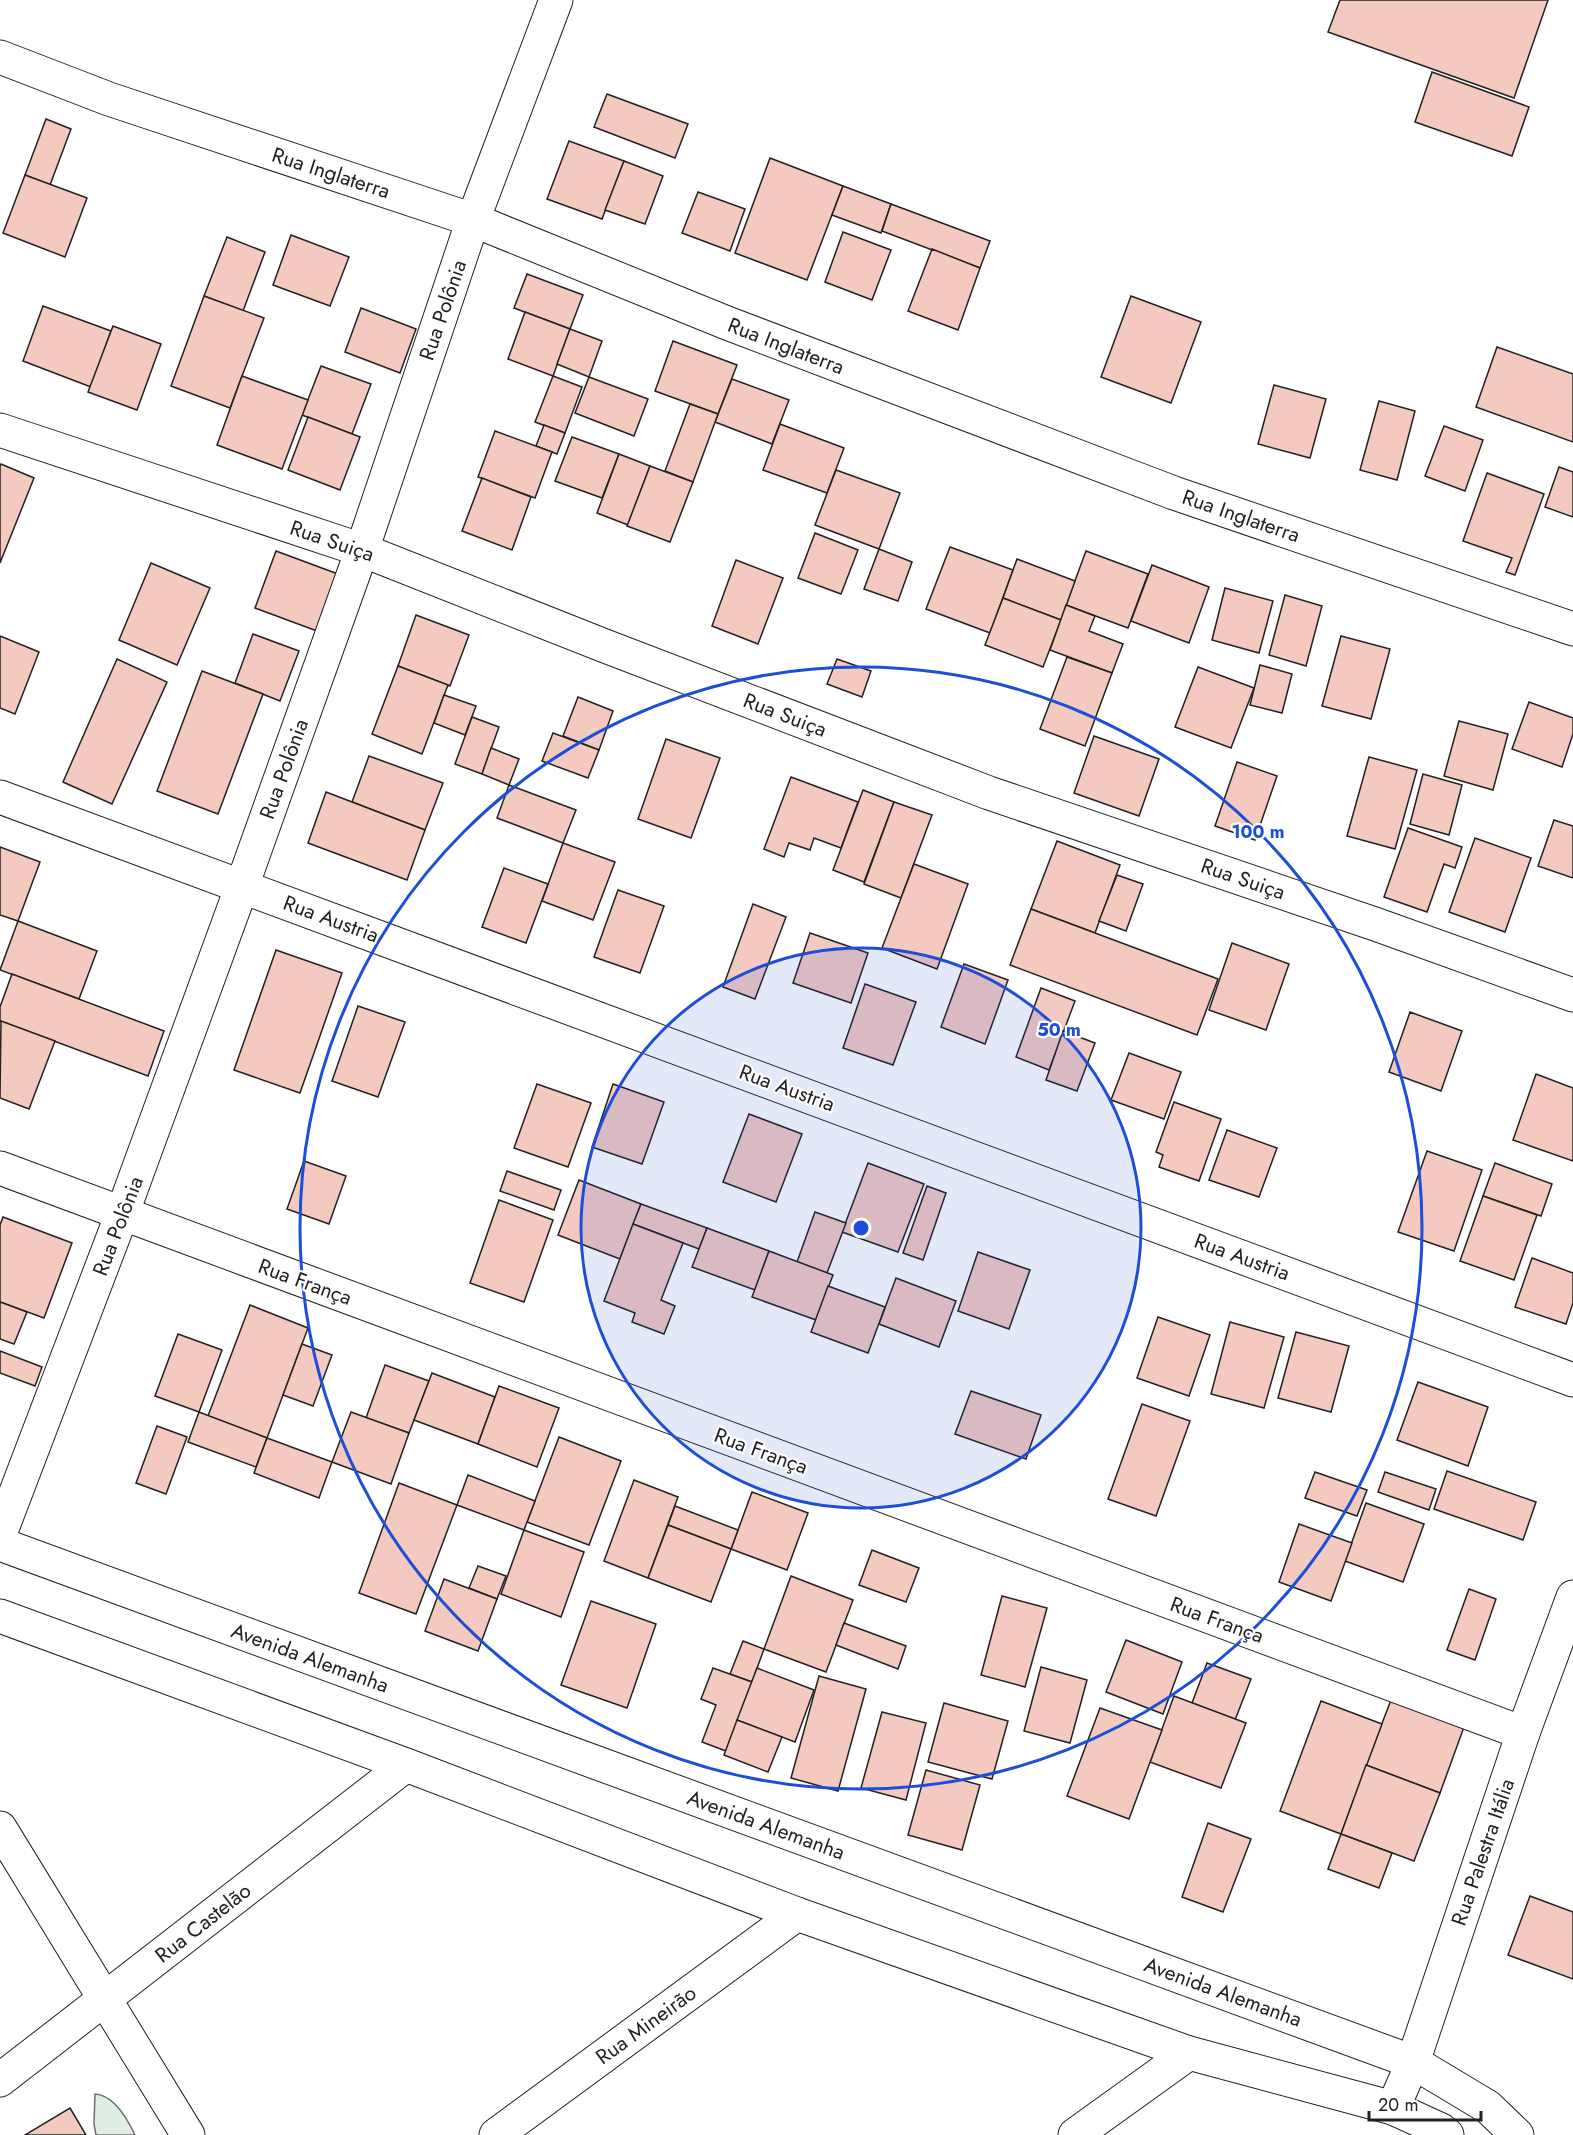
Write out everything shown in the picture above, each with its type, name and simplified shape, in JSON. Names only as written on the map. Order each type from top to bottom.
[{"type":"street","name":"Rua Polônia","points":[[0,1534],[122,1214],[242,886],[362,550],[473,220],[556,0]]},
{"type":"street","name":"Rua Inglaterra","points":[[0,57],[109,99],[473,220],[727,323],[1174,493],[1573,629]]},
{"type":"street","name":"Rua Suiça","points":[[0,430],[362,550],[989,793],[1375,924],[1573,995]]},
{"type":"street","name":"Rua Austria","points":[[0,796],[1573,1380]]},
{"type":"street","name":"Rua França","points":[[0,1168],[1523,1733]]},
{"type":"street","name":"Avenida Alemanha","points":[[0,1544],[1413,2062],[1488,2107],[1517,2135]]},
{"type":"street","name":"Rua Palestra Itália","points":[[1394,2108],[1413,2062],[1523,1733],[1573,1597]]},
{"type":"street","points":[[0,1616],[406,1765],[797,1914],[1189,2053],[1394,2108],[1447,2135]]},
{"type":"street","name":"Rua Castelão","points":[[0,2080],[406,1765]]},
{"type":"street","points":[[0,1828],[188,2135]]},
{"type":"street","name":"Rua Mineirão","points":[[496,2135],[797,1914]]},
{"type":"street","points":[[1075,2135],[1189,2053]]},
{"type":"green space","points":[[95,2094],[102,2095],[114,2103],[135,2135],[96,2135]]},
{"type":"building","points":[[1340,0],[1548,0],[1514,98],[1328,32]]},
{"type":"building","points":[[1432,72],[1529,107],[1512,156],[1415,122]]},
{"type":"building","points":[[607,94],[688,124],[675,158],[594,127]]},
{"type":"building","points":[[46,119],[71,129],[50,185],[25,175]]},
{"type":"building","points":[[569,141],[624,161],[602,219],[547,199]]},
{"type":"building","points":[[770,158],[843,186],[807,280],[735,253]]},
{"type":"building","points":[[624,161],[663,176],[645,224],[605,210]]},
{"type":"building","points":[[25,175],[87,198],[65,257],[3,233]]},
{"type":"building","points":[[843,186],[891,204],[881,233],[832,215]]},
{"type":"building","points":[[698,192],[745,209],[730,251],[682,233]]},
{"type":"building","points":[[891,204],[990,241],[980,268],[882,231]]},
{"type":"building","points":[[843,232],[891,250],[872,300],[825,282]]},
{"type":"building","points":[[291,235],[349,257],[330,306],[273,285]]},
{"type":"building","points":[[227,237],[265,252],[243,311],[204,296]]},
{"type":"building","points":[[932,249],[980,268],[958,330],[908,311]]},
{"type":"building","points":[[527,274],[583,295],[570,329],[514,308]]},
{"type":"building","points":[[204,296],[264,318],[230,408],[171,386]]},
{"type":"building","points":[[1131,296],[1201,322],[1171,403],[1101,377]]},
{"type":"building","points":[[43,306],[111,331],[91,387],[23,361]]},
{"type":"building","points":[[361,308],[416,329],[400,373],[345,352]]},
{"type":"building","points":[[525,312],[570,329],[553,376],[508,359]]},
{"type":"building","points":[[113,326],[161,344],[137,410],[88,392]]},
{"type":"building","points":[[570,329],[602,341],[589,377],[557,364]]},
{"type":"building","points":[[673,341],[737,365],[718,414],[655,391]]},
{"type":"building","points":[[1497,347],[1573,374],[1573,442],[1476,407]]},
{"type":"building","points":[[321,366],[371,384],[352,434],[302,415]]},
{"type":"building","points":[[242,376],[308,400],[282,469],[217,445]]},
{"type":"building","points":[[553,376],[582,387],[565,433],[535,422]]},
{"type":"building","points":[[589,377],[648,399],[634,436],[575,413]]},
{"type":"building","points":[[732,379],[789,400],[772,444],[715,422]]},
{"type":"building","points":[[1274,385],[1326,399],[1310,458],[1258,444]]},
{"type":"building","points":[[1379,401],[1415,411],[1397,480],[1360,470]]},
{"type":"building","points":[[690,404],[718,414],[693,482],[665,471]]},
{"type":"building","points":[[308,417],[360,437],[340,490],[288,470]]},
{"type":"building","points":[[780,424],[844,448],[827,493],[763,470]]},
{"type":"building","points":[[544,425],[565,433],[557,454],[536,446]]},
{"type":"building","points":[[1444,426],[1483,440],[1465,491],[1425,476]]},
{"type":"building","points":[[495,431],[552,452],[535,498],[478,477]]},
{"type":"building","points":[[572,437],[619,454],[602,498],[555,481]]},
{"type":"building","points":[[619,454],[650,466],[628,525],[597,513]]},
{"type":"building","points":[[1,464],[34,478],[0,563],[0,466]]},
{"type":"building","points":[[650,466],[693,482],[670,542],[627,526]]},
{"type":"building","points":[[1559,467],[1573,472],[1573,517],[1545,507]]},
{"type":"building","points":[[836,470],[900,493],[879,549],[815,525]]},
{"type":"building","points":[[1487,473],[1544,494],[1515,575],[1506,572],[1512,558],[1463,541]]},
{"type":"building","points":[[482,478],[531,497],[512,550],[462,531]]},
{"type":"building","points":[[815,533],[858,550],[841,594],[798,578]]},
{"type":"building","points":[[950,547],[1013,570],[990,633],[926,609]]},
{"type":"building","points":[[879,549],[912,562],[898,601],[864,589]]},
{"type":"building","points":[[276,551],[338,574],[317,631],[255,608]]},
{"type":"building","points":[[1086,551],[1148,574],[1128,628],[1066,605]]},
{"type":"building","points":[[1017,559],[1075,581],[1061,620],[1003,598]]},
{"type":"building","points":[[736,560],[783,578],[758,644],[712,626]]},
{"type":"building","points":[[151,563],[210,588],[177,665],[119,640]]},
{"type":"building","points":[[1152,565],[1209,587],[1189,643],[1131,621]]},
{"type":"building","points":[[1225,588],[1273,601],[1259,653],[1212,640]]},
{"type":"building","points":[[1285,595],[1322,606],[1306,666],[1269,655]]},
{"type":"building","points":[[1003,598],[1061,620],[1043,667],[985,645]]},
{"type":"building","points":[[1066,605],[1095,616],[1089,631],[1123,644],[1112,673],[1050,650]]},
{"type":"building","points":[[416,615],[469,635],[450,686],[398,666]]},
{"type":"building","points":[[253,634],[299,651],[280,701],[235,683]]},
{"type":"building","points":[[0,636],[39,652],[15,714],[0,708]]},
{"type":"building","points":[[1341,636],[1390,649],[1371,719],[1322,706]]},
{"type":"building","points":[[1067,657],[1112,673],[1085,746],[1040,729]]},
{"type":"building","points":[[117,659],[167,682],[112,804],[63,782]]},
{"type":"building","points":[[837,659],[871,671],[862,697],[827,684]]},
{"type":"building","points":[[1260,665],[1292,674],[1282,713],[1250,705]]},
{"type":"building","points":[[398,666],[448,685],[422,754],[372,734]]},
{"type":"building","points":[[1198,667],[1254,688],[1231,748],[1175,727]]},
{"type":"building","points":[[202,671],[263,694],[218,814],[157,791]]},
{"type":"building","points":[[444,695],[476,706],[465,735],[434,723]]},
{"type":"building","points":[[578,697],[613,711],[599,750],[563,736]]},
{"type":"building","points":[[1529,702],[1573,718],[1573,734],[1562,767],[1512,749]]},
{"type":"building","points":[[472,717],[499,727],[482,774],[455,764]]},
{"type":"building","points":[[1459,721],[1508,734],[1493,790],[1444,776]]},
{"type":"building","points":[[553,733],[599,750],[588,778],[542,761]]},
{"type":"building","points":[[1094,736],[1159,759],[1139,816],[1074,793]]},
{"type":"building","points":[[666,739],[720,758],[691,838],[638,819]]},
{"type":"building","points":[[491,748],[519,759],[509,785],[482,774]]},
{"type":"building","points":[[369,756],[443,783],[425,830],[352,802]]},
{"type":"building","points":[[1369,757],[1417,770],[1395,849],[1347,836]]},
{"type":"building","points":[[1237,762],[1277,776],[1255,840],[1215,826]]},
{"type":"building","points":[[1423,774],[1462,785],[1449,835],[1410,824]]},
{"type":"building","points":[[791,777],[858,802],[841,848],[814,838],[810,850],[789,843],[784,857],[764,849]]},
{"type":"building","points":[[509,785],[576,810],[563,843],[497,818]]},
{"type":"building","points":[[863,790],[894,802],[864,882],[833,870]]},
{"type":"building","points":[[326,792],[425,830],[407,880],[308,843]]},
{"type":"building","points":[[894,802],[932,815],[901,898],[864,884]]},
{"type":"building","points":[[1554,820],[1573,826],[1573,878],[1538,866]]},
{"type":"building","points":[[1408,828],[1462,847],[1455,868],[1444,864],[1427,912],[1384,897]]},
{"type":"building","points":[[1475,838],[1531,858],[1505,932],[1449,912]]},
{"type":"building","points":[[1057,841],[1120,865],[1095,933],[1031,909]]},
{"type":"building","points":[[563,843],[615,862],[593,920],[542,901]]},
{"type":"building","points":[[0,847],[40,862],[18,921],[0,915]]},
{"type":"building","points":[[914,864],[968,884],[937,969],[882,948]]},
{"type":"building","points":[[504,868],[548,884],[526,943],[482,927]]},
{"type":"building","points":[[1117,875],[1143,884],[1126,931],[1099,921]]},
{"type":"building","points":[[618,890],[664,906],[640,973],[594,957]]},
{"type":"building","points":[[753,904],[786,917],[755,999],[723,987]]},
{"type":"building","points":[[1031,909],[1218,979],[1197,1035],[1010,965]]},
{"type":"building","points":[[18,921],[97,951],[79,999],[0,970]]},
{"type":"building","points":[[810,933],[868,953],[851,1003],[793,983]]},
{"type":"building","points":[[1232,943],[1289,964],[1266,1030],[1209,1010]]},
{"type":"building","points":[[276,950],[342,973],[300,1093],[234,1070]]},
{"type":"building","points":[[964,964],[1008,980],[985,1044],[941,1027]]},
{"type":"building","points":[[12,974],[164,1031],[148,1076],[0,1021],[0,1007]]},
{"type":"building","points":[[865,984],[916,1002],[893,1065],[843,1048]]},
{"type":"building","points":[[1041,988],[1075,1001],[1049,1070],[1016,1057]]},
{"type":"building","points":[[358,1006],[405,1022],[378,1097],[332,1081]]},
{"type":"building","points":[[1410,1012],[1462,1031],[1441,1091],[1389,1072]]},
{"type":"building","points":[[1,1021],[55,1041],[29,1109],[0,1098]]},
{"type":"building","points":[[1063,1031],[1095,1043],[1077,1091],[1046,1080]]},
{"type":"building","points":[[1129,1053],[1181,1072],[1164,1119],[1111,1100]]},
{"type":"building","points":[[1536,1074],[1573,1088],[1573,1161],[1513,1140]]},
{"type":"building","points":[[537,1084],[591,1103],[568,1167],[514,1148]]},
{"type":"building","points":[[613,1084],[664,1102],[642,1164],[592,1147]]},
{"type":"building","points":[[1174,1102],[1221,1119],[1199,1181],[1159,1167],[1163,1155],[1156,1152]]},
{"type":"building","points":[[749,1114],[802,1134],[776,1202],[723,1182]]},
{"type":"building","points":[[1227,1130],[1277,1148],[1259,1197],[1209,1180]]},
{"type":"building","points":[[1427,1151],[1482,1170],[1454,1251],[1398,1232]]},
{"type":"building","points":[[304,1161],[346,1176],[329,1224],[287,1209]]},
{"type":"building","points":[[868,1163],[924,1184],[898,1252],[842,1232]]},
{"type":"building","points":[[1495,1163],[1552,1184],[1541,1216],[1483,1196]]},
{"type":"building","points":[[507,1171],[561,1190],[554,1210],[500,1191]]},
{"type":"building","points":[[579,1180],[641,1204],[620,1259],[558,1235]]},
{"type":"building","points":[[927,1186],[946,1193],[923,1260],[903,1253]]},
{"type":"building","points":[[1483,1196],[1537,1215],[1514,1280],[1460,1261]]},
{"type":"building","points":[[499,1200],[553,1220],[524,1302],[470,1283]]},
{"type":"building","points":[[641,1204],[707,1228],[699,1249],[633,1224]]},
{"type":"building","points":[[815,1212],[846,1223],[827,1273],[797,1262]]},
{"type":"building","points":[[3,1217],[72,1243],[44,1318],[0,1302],[0,1225]]},
{"type":"building","points":[[633,1224],[683,1243],[661,1300],[675,1306],[664,1334],[632,1322],[635,1313],[604,1301]]},
{"type":"building","points":[[707,1228],[769,1251],[755,1290],[692,1267]]},
{"type":"building","points":[[769,1251],[833,1275],[816,1320],[752,1297]]},
{"type":"building","points":[[978,1252],[1030,1270],[1009,1329],[958,1311]]},
{"type":"building","points":[[1532,1258],[1573,1273],[1573,1303],[1566,1324],[1515,1307]]},
{"type":"building","points":[[896,1278],[956,1301],[939,1347],[879,1324]]},
{"type":"building","points":[[828,1286],[885,1307],[868,1353],[811,1332]]},
{"type":"building","points":[[0,1302],[27,1312],[14,1344],[0,1339]]},
{"type":"building","points":[[250,1305],[308,1328],[267,1438],[208,1416]]},
{"type":"building","points":[[1158,1317],[1210,1335],[1189,1396],[1137,1378]]},
{"type":"building","points":[[1230,1322],[1284,1337],[1264,1408],[1211,1394]]},
{"type":"building","points":[[1296,1332],[1349,1346],[1331,1412],[1278,1398]]},
{"type":"building","points":[[178,1334],[222,1350],[199,1412],[155,1396]]},
{"type":"building","points":[[302,1344],[332,1355],[313,1406],[283,1395]]},
{"type":"building","points":[[0,1351],[42,1367],[35,1386],[0,1373]]},
{"type":"building","points":[[385,1365],[429,1381],[409,1433],[366,1418]]},
{"type":"building","points":[[432,1373],[495,1397],[478,1444],[414,1420]]},
{"type":"building","points":[[1418,1382],[1488,1407],[1468,1466],[1397,1440]]},
{"type":"building","points":[[499,1386],[559,1408],[537,1467],[478,1444]]},
{"type":"building","points":[[971,1391],[1041,1415],[1026,1459],[955,1434]]},
{"type":"building","points":[[1142,1404],[1190,1421],[1156,1516],[1108,1499]]},
{"type":"building","points":[[199,1412],[267,1438],[256,1467],[188,1442]]},
{"type":"building","points":[[351,1412],[409,1433],[391,1484],[332,1462]]},
{"type":"building","points":[[157,1426],[187,1437],[166,1494],[136,1483]]},
{"type":"building","points":[[559,1437],[621,1461],[589,1545],[527,1522]]},
{"type":"building","points":[[267,1438],[332,1462],[319,1498],[254,1473]]},
{"type":"building","points":[[1447,1471],[1536,1502],[1523,1540],[1434,1509]]},
{"type":"building","points":[[1315,1472],[1367,1490],[1357,1516],[1305,1498]]},
{"type":"building","points":[[1385,1472],[1436,1489],[1429,1510],[1378,1492]]},
{"type":"building","points":[[468,1475],[535,1501],[524,1530],[457,1505]]},
{"type":"building","points":[[634,1480],[678,1497],[648,1578],[604,1561]]},
{"type":"building","points":[[399,1483],[457,1505],[416,1614],[359,1593]]},
{"type":"building","points":[[752,1492],[808,1513],[787,1570],[731,1549]]},
{"type":"building","points":[[1366,1503],[1424,1524],[1403,1582],[1345,1561]]},
{"type":"building","points":[[675,1506],[738,1530],[731,1549],[668,1525]]},
{"type":"building","points":[[1299,1524],[1352,1543],[1331,1601],[1279,1582]]},
{"type":"building","points":[[668,1525],[731,1549],[711,1602],[648,1578]]},
{"type":"building","points":[[524,1530],[584,1552],[561,1617],[501,1594]]},
{"type":"building","points":[[872,1550],[919,1568],[906,1602],[859,1585]]},
{"type":"building","points":[[478,1566],[506,1576],[497,1599],[469,1588]]},
{"type":"building","points":[[791,1576],[853,1600],[826,1672],[764,1649]]},
{"type":"building","points":[[444,1579],[497,1599],[478,1651],[425,1631]]},
{"type":"building","points":[[1469,1589],[1496,1599],[1475,1660],[1447,1650]]},
{"type":"building","points":[[1002,1596],[1047,1608],[1025,1687],[981,1675]]},
{"type":"building","points":[[591,1601],[656,1624],[627,1708],[561,1685]]},
{"type":"building","points":[[844,1623],[906,1646],[898,1669],[836,1645]]},
{"type":"building","points":[[1126,1640],[1182,1662],[1163,1714],[1106,1692]]},
{"type":"building","points":[[743,1641],[764,1649],[752,1682],[730,1674]]},
{"type":"building","points":[[1207,1663],[1251,1679],[1235,1720],[1192,1703]]},
{"type":"building","points":[[1041,1667],[1087,1680],[1070,1743],[1024,1731]]},
{"type":"building","points":[[713,1668],[752,1682],[726,1751],[702,1742],[716,1705],[701,1699]]},
{"type":"building","points":[[757,1668],[814,1690],[795,1742],[737,1720]]},
{"type":"building","points":[[819,1676],[866,1689],[838,1791],[791,1778]]},
{"type":"building","points":[[1174,1696],[1246,1723],[1221,1788],[1150,1762]]},
{"type":"building","points":[[1391,1700],[1464,1727],[1440,1793],[1366,1765]]},
{"type":"building","points":[[1321,1701],[1382,1724],[1341,1834],[1280,1811]]},
{"type":"building","points":[[944,1703],[1008,1721],[992,1779],[928,1762]]},
{"type":"building","points":[[1100,1708],[1162,1730],[1129,1819],[1067,1796]]},
{"type":"building","points":[[882,1712],[926,1723],[906,1800],[861,1788]]},
{"type":"building","points":[[737,1720],[782,1737],[768,1772],[724,1755]]},
{"type":"building","points":[[1366,1765],[1440,1793],[1414,1861],[1341,1834]]},
{"type":"building","points":[[926,1770],[980,1785],[962,1850],[908,1835]]},
{"type":"building","points":[[1208,1823],[1251,1839],[1223,1912],[1182,1897]]},
{"type":"building","points":[[1341,1834],[1392,1853],[1379,1888],[1328,1869]]},
{"type":"building","points":[[1530,1896],[1573,1912],[1573,1979],[1508,1955]]},
{"type":"building","points":[[70,2108],[86,2135],[25,2135]]}]
